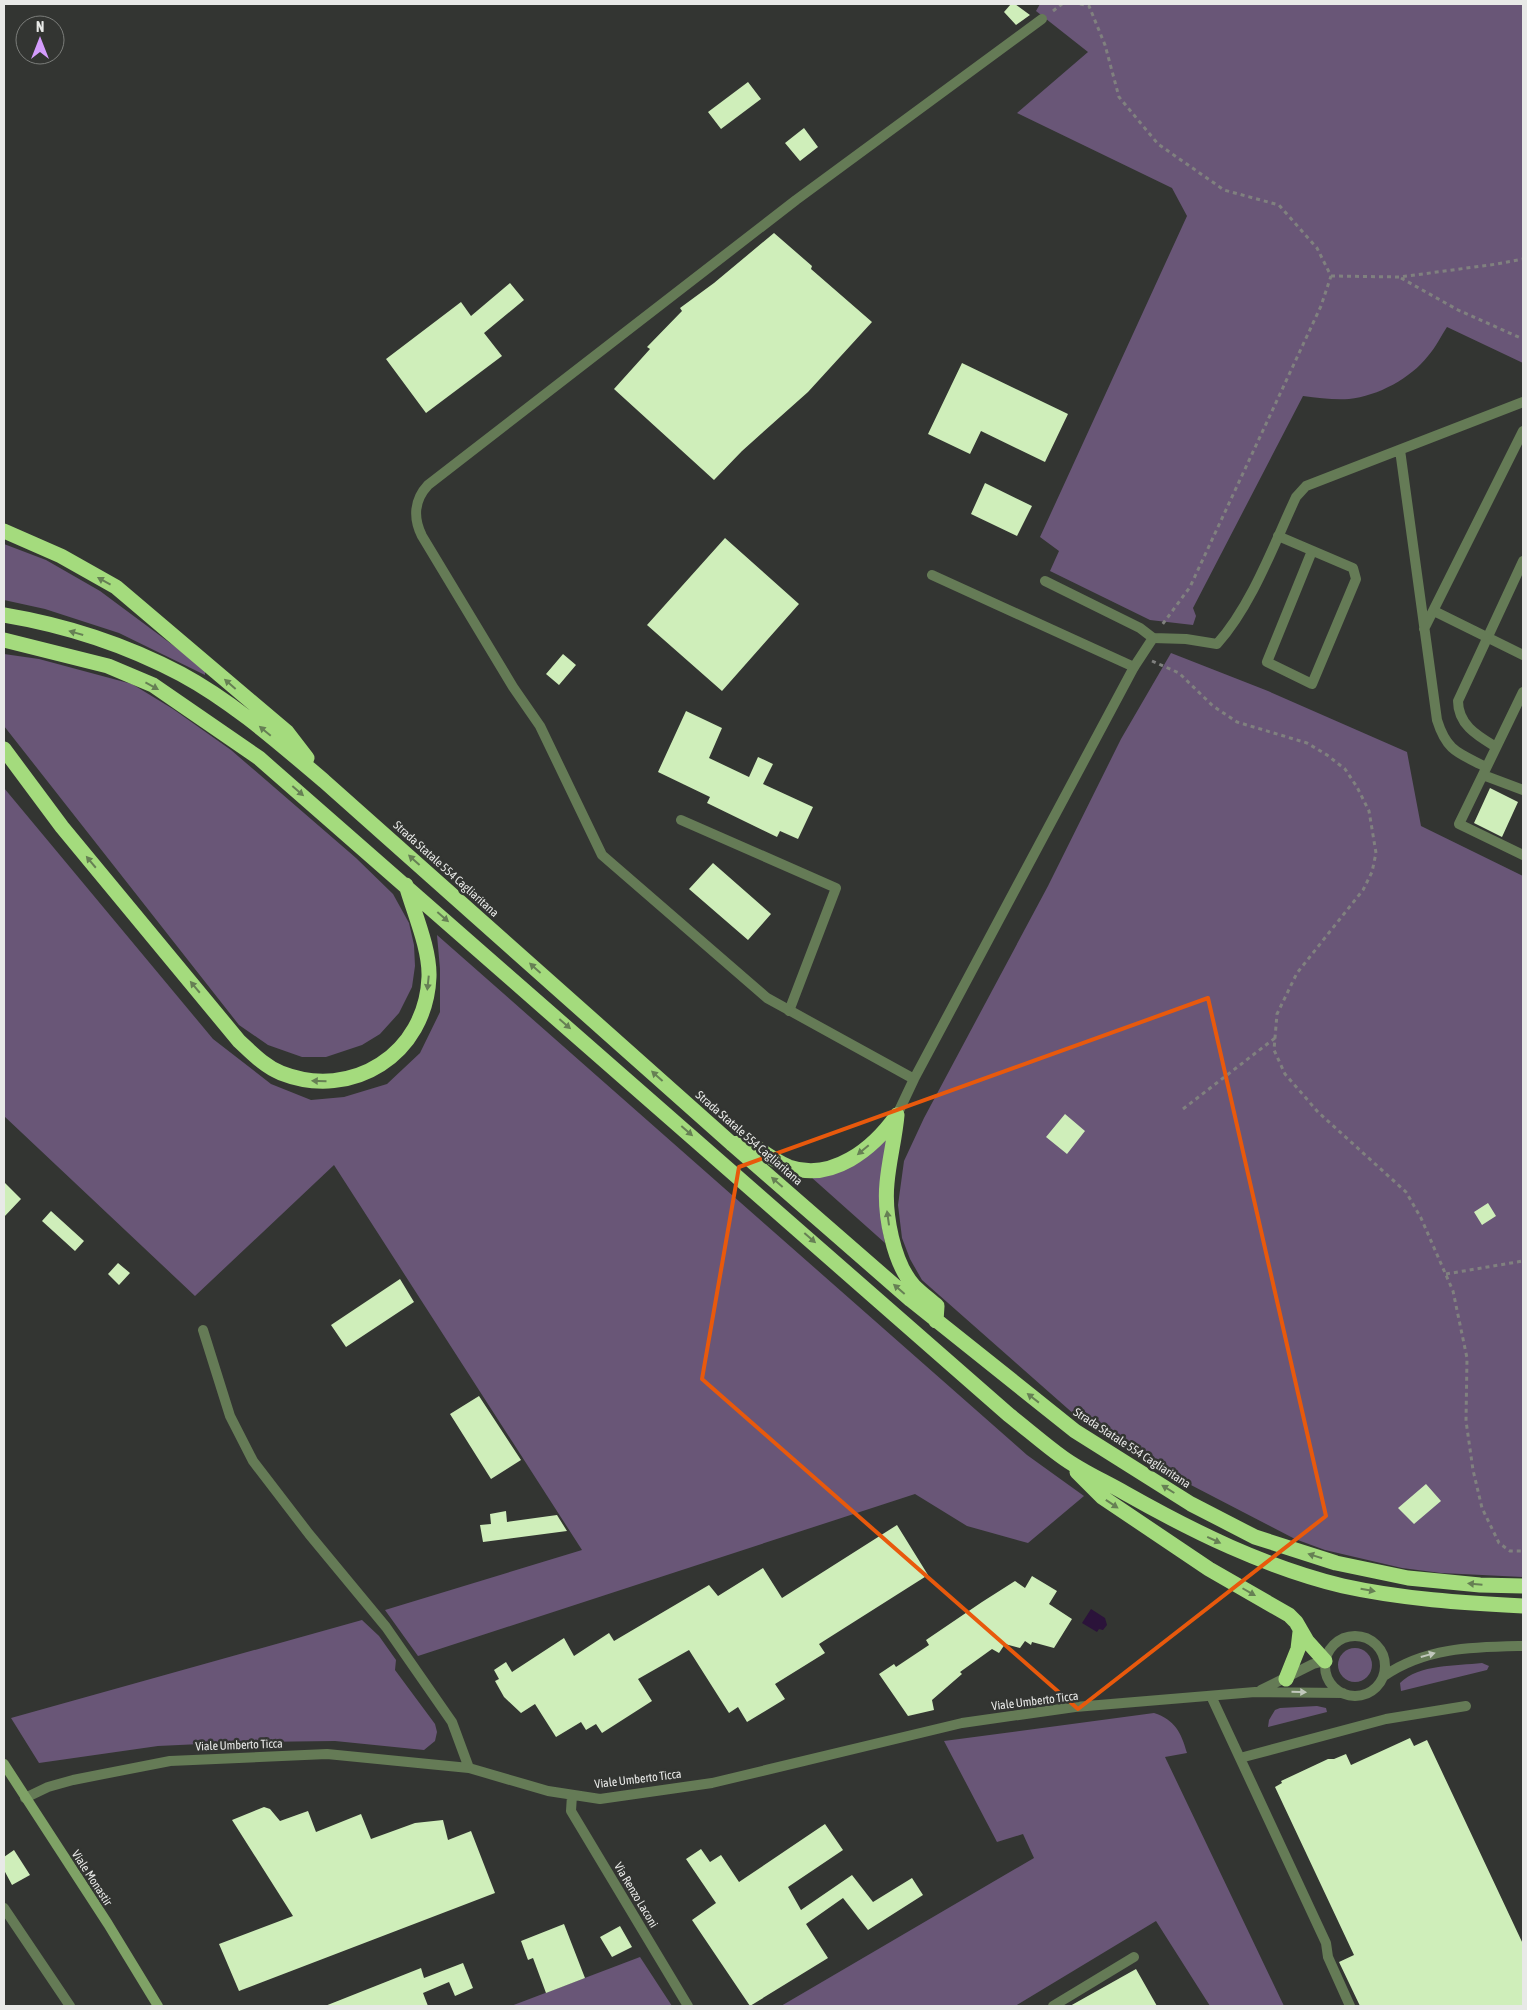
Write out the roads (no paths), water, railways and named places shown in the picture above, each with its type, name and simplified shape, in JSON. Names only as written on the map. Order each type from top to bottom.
[{"type":"highway","points":[[4,531],[61,556],[116,588],[287,732],[324,781]]},
{"type":"highway","name":"Strada Statale 554 Cagliaritana","points":[[4,615],[28,619],[123,647],[181,674],[220,698],[258,725],[324,781],[732,1144],[936,1321],[1075,1431],[1191,1504],[1255,1537],[1336,1563],[1408,1578],[1480,1585],[1523,1586]]},
{"type":"highway","points":[[4,640],[108,666],[153,685],[259,758],[1009,1415],[1064,1459],[1102,1497],[1209,1569],[1289,1615],[1296,1622],[1300,1632],[1326,1661]]},
{"type":"highway","points":[[4,749],[62,827],[239,1041],[263,1064],[279,1073],[321,1082],[346,1080],[368,1072],[389,1059],[406,1042],[417,1025],[425,1004],[429,976],[427,957],[406,885]]},
{"type":"highway","points":[[4,764],[62,827]]},
{"type":"highway","points":[[732,1144],[749,1142],[778,1162],[798,1170],[826,1170],[855,1156],[882,1133],[897,1115]]},
{"type":"highway","points":[[897,1115],[894,1148],[887,1182],[888,1221],[896,1251],[913,1284],[937,1306],[936,1321]]},
{"type":"highway","points":[[1064,1459],[1181,1524],[1239,1551],[1303,1575],[1344,1586],[1398,1595],[1472,1604],[1523,1606]]},
{"type":"highway","points":[[1286,1678],[1298,1649],[1300,1632]]},
{"type":"main road","name":"Viale Monastir","points":[[4,1764],[108,1924],[158,2006]]},
{"type":"street","points":[[914,1079],[767,998],[602,855],[540,726],[513,687],[422,536],[417,521],[418,499],[428,486],[788,206],[1042,19]]},
{"type":"street","points":[[1045,581],[1140,628],[1153,638],[1186,639],[1217,644],[1232,628],[1248,600],[1296,496],[1306,486],[1523,402]]},
{"type":"street","points":[[1424,629],[1523,431]]},
{"type":"street","points":[[1400,450],[1437,720],[1442,738],[1452,750],[1485,771],[1523,790]]},
{"type":"street","points":[[1278,536],[1312,550],[1353,568],[1356,578],[1312,684],[1266,662],[1312,550]]},
{"type":"street","points":[[1496,747],[1472,733],[1458,712],[1458,701],[1523,561]]},
{"type":"street","points":[[932,575],[1134,666]]},
{"type":"street","points":[[1434,611],[1523,655]]},
{"type":"street","points":[[897,1115],[914,1079],[1134,666],[1153,638]]},
{"type":"street","points":[[1523,692],[1459,824],[1523,855]]},
{"type":"street","points":[[681,820],[836,888],[789,1011]]},
{"type":"street","points":[[203,1330],[230,1416],[253,1461],[405,1654],[452,1722],[469,1768]]},
{"type":"street","points":[[1352,1636],[1372,1641],[1382,1652],[1386,1666],[1384,1676],[1379,1685],[1367,1694],[1352,1696],[1343,1693],[1335,1688],[1329,1680],[1326,1671],[1328,1652],[1334,1644],[1352,1636]]},
{"type":"street","points":[[1384,1676],[1398,1666],[1416,1658],[1445,1650],[1523,1646]]},
{"type":"street","name":"Viale Umberto Ticca","points":[[1255,1692],[1313,1664],[1326,1661]]},
{"type":"street","name":"Viale Umberto Ticca","points":[[25,1798],[48,1787],[73,1780],[170,1760],[328,1754],[469,1768],[548,1791],[600,1799],[712,1783],[962,1723],[1075,1708],[1255,1692],[1343,1693]]},
{"type":"street","points":[[1211,1696],[1326,1942],[1328,1957],[1350,2006]]},
{"type":"street","points":[[1240,1758],[1386,1719],[1466,1706]]},
{"type":"street","name":"Via Renzo Laconi","points":[[572,1795],[571,1811],[688,2006]]},
{"type":"street","points":[[4,1908],[70,2006]]},
{"type":"street","points":[[1053,2006],[1134,1958]]}]
